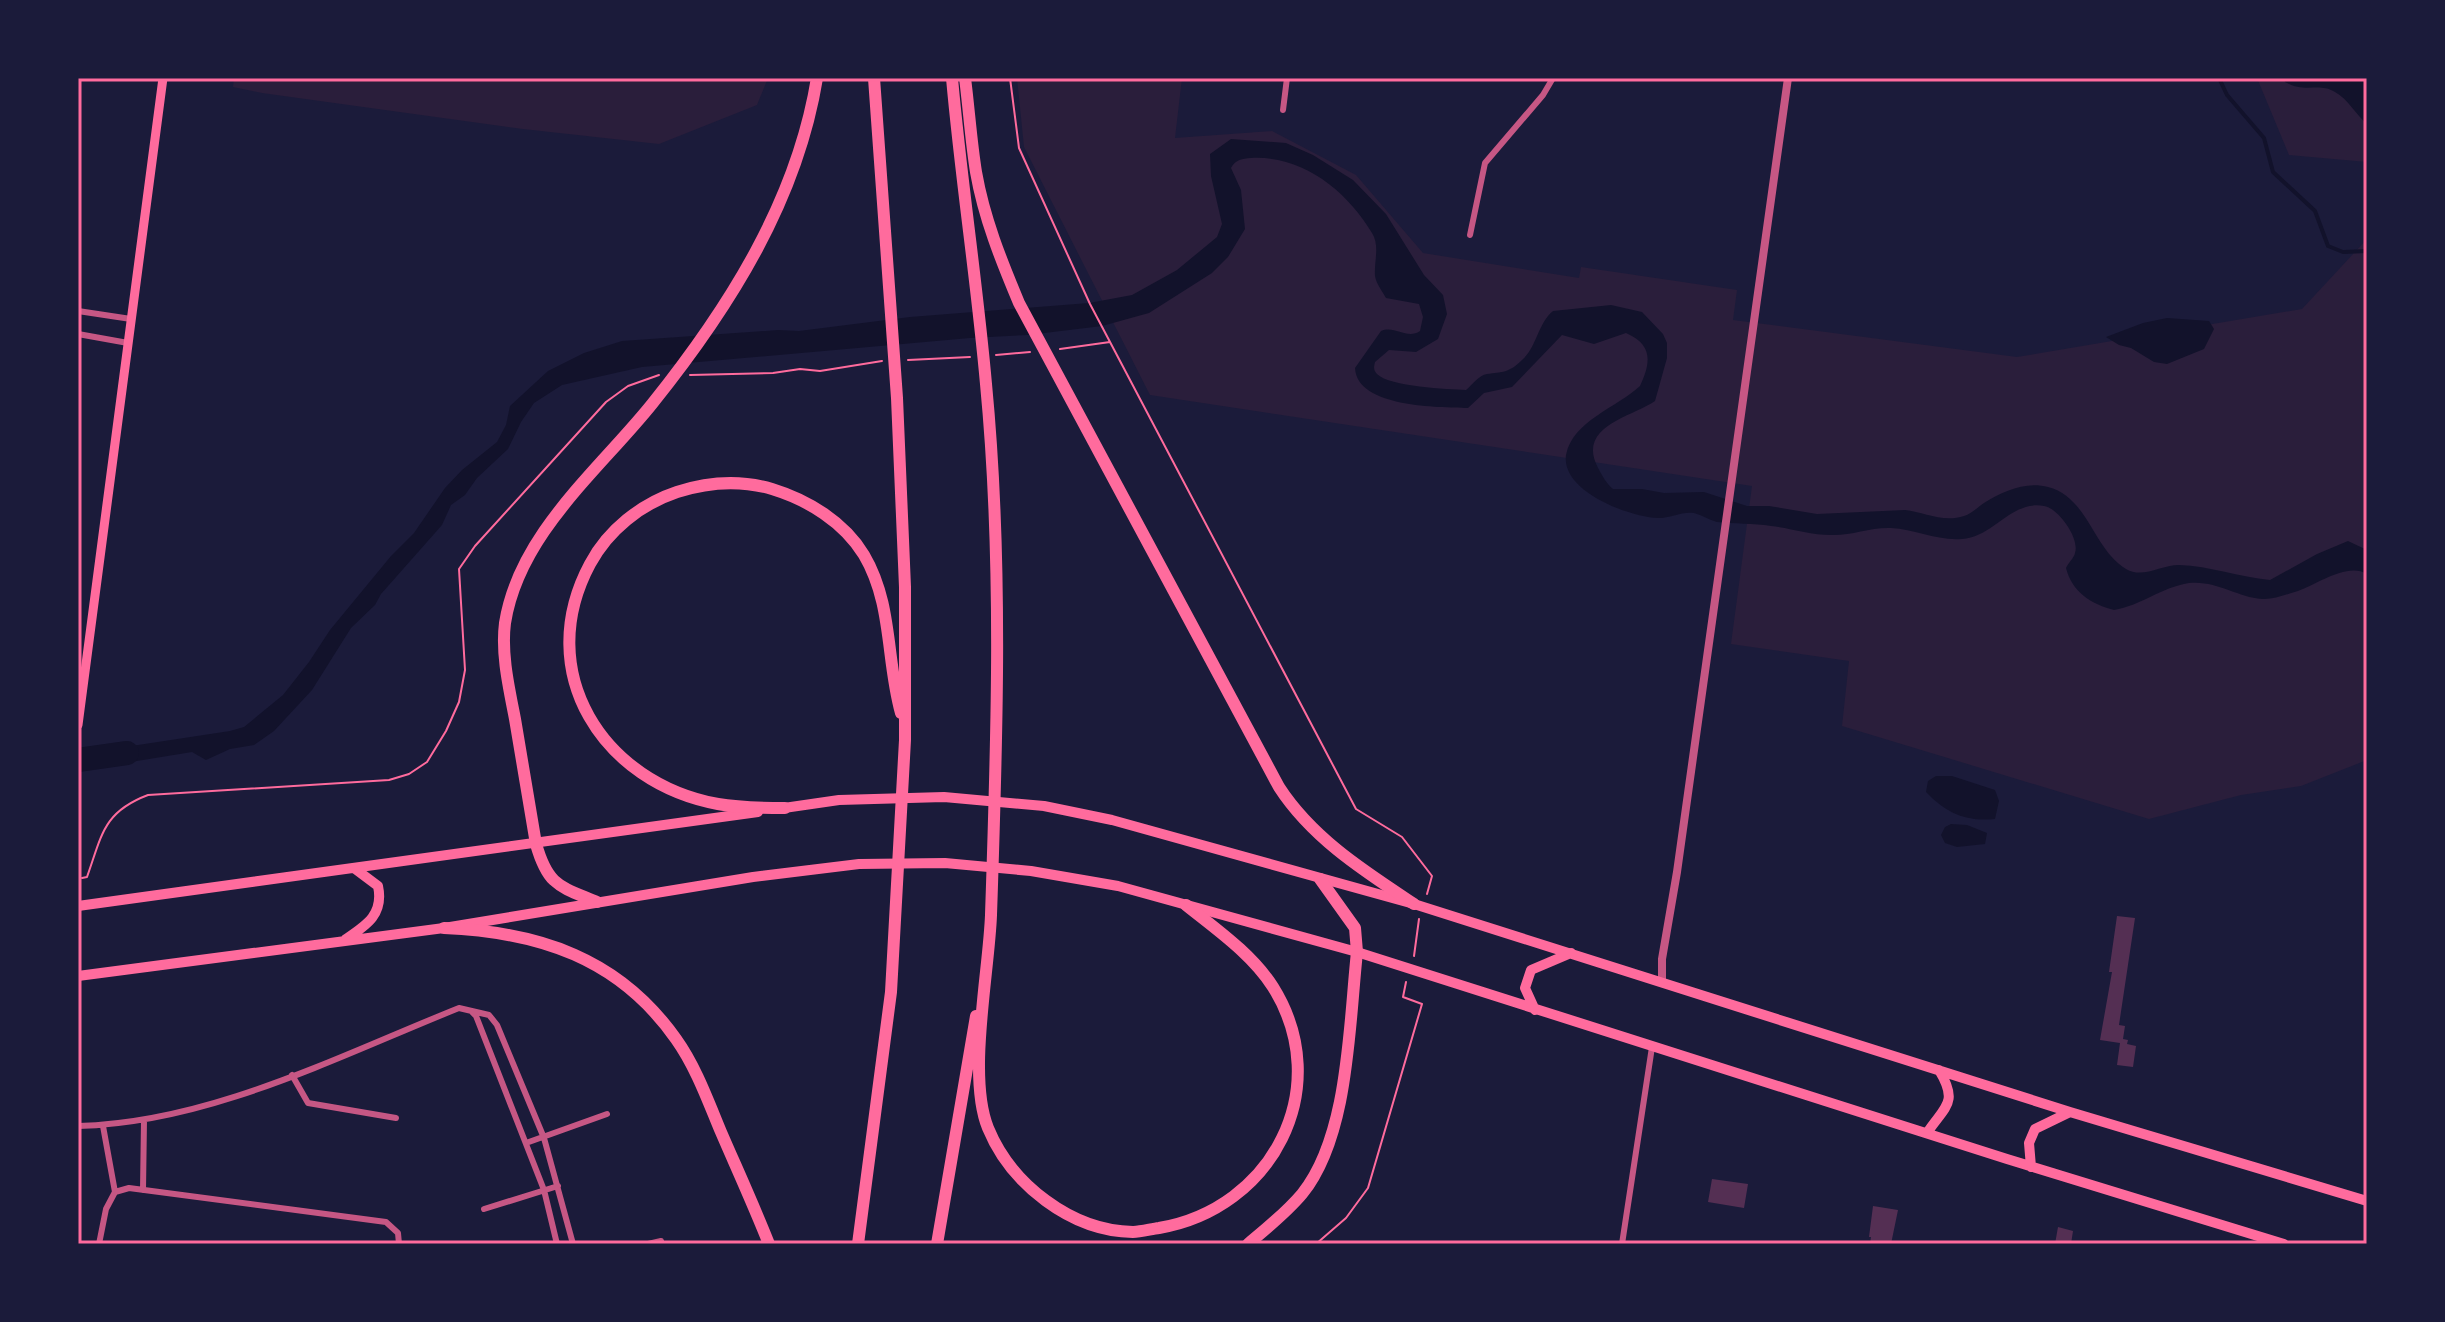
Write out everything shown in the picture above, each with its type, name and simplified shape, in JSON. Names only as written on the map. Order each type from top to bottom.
[{"type":"highway","points":[[597,902],[553,882],[543,867],[536,844],[505,661],[505,623],[509,607],[521,571],[545,532],[651,405],[719,314],[776,213],[792,174],[812,108],[817,78]]},
{"type":"highway","points":[[858,1244],[891,992],[905,734],[905,587],[897,398],[874,78]]},
{"type":"highway","points":[[952,78],[986,386],[997,613],[991,930],[980,1061],[980,1104],[988,1128],[1023,1182],[1058,1209],[1096,1225],[1134,1232],[1201,1217],[1230,1201],[1261,1173],[1284,1133],[1295,1095],[1294,1040],[1288,1019],[1271,984],[1228,938],[1186,905]]},
{"type":"highway","points":[[965,78],[976,172],[995,246],[1019,303],[1286,797],[1332,847],[1414,904]]},
{"type":"highway","points":[[785,808],[717,804],[659,784],[618,756],[596,729],[580,698],[570,652],[569,622],[573,603],[595,555],[625,520],[646,506],[692,487],[717,483],[762,486],[809,504],[848,532],[875,576],[883,600],[888,623],[892,681],[905,734]]},
{"type":"highway","points":[[1248,1244],[1302,1193],[1330,1144],[1340,1100],[1357,952],[1355,928],[1320,879]]},
{"type":"highway","points":[[444,928],[518,935],[553,945],[596,965],[636,993],[658,1015],[690,1061],[769,1244]]},
{"type":"highway","points":[[937,1244],[991,930]]},
{"type":"main road","points":[[78,725],[163,78]]},
{"type":"main road","points":[[78,906],[839,800],[909,797],[994,800],[1044,806],[1172,835],[1414,904],[2070,1112],[2367,1201]]},
{"type":"main road","points":[[78,976],[444,928],[753,877],[859,864],[981,865],[1048,873],[1118,886],[1357,952],[2031,1167],[2284,1244]]},
{"type":"main road","points":[[344,940],[371,923],[379,905],[378,886],[354,868]]},
{"type":"main road","points":[[1535,1010],[1525,988],[1531,970],[1571,953]]},
{"type":"main road","points":[[1927,1133],[1950,1100],[1939,1070]]},
{"type":"main road","points":[[2031,1167],[2029,1143],[2035,1129],[2070,1112]]},
{"type":"street","points":[[1283,110],[1287,78]]},
{"type":"street","points":[[1470,235],[1485,163],[1543,95],[1553,78]]},
{"type":"street","points":[[1662,981],[1662,959],[1677,872],[1788,78]]},
{"type":"street","points":[[78,311],[131,319]]},
{"type":"street","points":[[78,334],[128,343]]},
{"type":"street","points":[[78,1126],[144,1120],[192,1109],[292,1075],[459,1008],[470,1010],[489,1015],[497,1025],[544,1138],[573,1244]]},
{"type":"street","points":[[470,1010],[476,1016],[544,1190],[557,1244]]},
{"type":"street","points":[[1622,1244],[1652,1047]]},
{"type":"street","points":[[292,1075],[308,1103],[396,1118]]},
{"type":"street","points":[[526,1143],[607,1114]]},
{"type":"street","points":[[143,1190],[144,1120]]},
{"type":"street","points":[[99,1244],[106,1209],[115,1192],[103,1126]]},
{"type":"street","points":[[484,1209],[558,1186]]},
{"type":"street","points":[[115,1192],[129,1188],[386,1222],[398,1233],[399,1244]]},
{"type":"street","points":[[648,1244],[661,1241]]},
{"type":"path","points":[[1010,78],[1019,148],[1110,342],[1356,809],[1402,837],[1415,851],[1432,876],[1428,889]]},
{"type":"path","points":[[1054,350],[1110,342]]},
{"type":"path","points":[[998,355],[1040,351]]},
{"type":"path","points":[[897,360],[983,356]]},
{"type":"path","points":[[684,375],[773,373],[800,369],[820,371],[883,361]]},
{"type":"path","points":[[82,878],[87,877],[110,818],[127,803],[148,795],[389,780],[409,774],[427,762],[459,702],[465,670],[459,569],[475,546],[606,402],[628,386],[655,376],[670,375]]},
{"type":"path","points":[[1414,953],[1418,923]]},
{"type":"path","points":[[1316,1244],[1346,1218],[1364,1196],[1376,1168],[1383,1129],[1422,1004],[1403,997],[1405,986]]},
{"type":"shaded area","points":[[234,78],[768,78],[757,105],[659,144],[523,129],[262,93],[233,87]]},
{"type":"shaded area","points":[[1017,78],[1182,78],[1175,138],[1272,131],[1356,175],[1423,253],[1579,278],[1581,267],[1737,290],[1733,320],[2017,357],[2302,309],[2367,239],[2367,760],[2301,786],[2241,795],[2149,819],[1842,726],[1849,661],[1731,644],[1752,486],[1150,395],[1024,147]]},
{"type":"shaded area","points":[[2257,78],[2367,78],[2367,162],[2289,155]]},
{"type":"shaded area","points":[[2284,78],[2367,78],[2367,124],[2335,92],[2292,85]]},
{"type":"shaded area","points":[[1231,139],[1286,143],[1313,155],[1353,180],[1386,214],[1424,275],[1443,295],[1447,314],[1438,339],[1416,352],[1389,350],[1374,365],[1376,373],[1384,378],[1420,386],[1466,390],[1478,378],[1505,371],[1527,355],[1553,311],[1611,305],[1642,312],[1663,334],[1667,343],[1667,358],[1655,401],[1610,425],[1594,442],[1593,454],[1598,468],[1613,489],[1704,492],[1747,506],[1769,506],[1817,514],[1905,510],[1956,518],[1967,515],[2007,491],[2040,485],[2072,501],[2115,560],[2132,572],[2179,565],[2270,580],[2348,541],[2367,550],[2367,574],[2342,572],[2298,591],[2266,599],[2208,584],[2189,583],[2114,610],[2090,600],[2073,584],[2066,568],[2075,553],[2074,540],[2061,518],[2044,506],[2022,508],[1984,532],[1962,539],[1891,528],[1823,535],[1764,525],[1717,522],[1694,513],[1658,518],[1631,513],[1586,491],[1567,468],[1566,455],[1570,443],[1586,424],[1640,386],[1648,362],[1641,343],[1626,333],[1594,344],[1562,335],[1512,387],[1484,393],[1468,408],[1402,403],[1384,398],[1359,381],[1355,368],[1381,331],[1410,334],[1420,331],[1423,317],[1419,304],[1386,298],[1375,276],[1374,238],[1362,218],[1336,190],[1306,169],[1270,159],[1251,158],[1237,161],[1231,168],[1241,190],[1245,229],[1228,257],[1212,273],[1149,313],[1102,326],[1028,335],[642,367],[562,385],[534,403],[508,449],[477,478],[465,495],[451,505],[442,525],[381,594],[375,605],[351,628],[312,690],[274,731],[254,745],[230,749],[206,760],[192,752],[94,768],[99,745],[138,745],[230,731],[244,727],[283,695],[330,630],[414,533],[445,488],[497,442],[506,425],[510,406],[548,371],[584,353],[622,341],[799,331],[910,317],[1089,303],[1132,295],[1177,270],[1217,237],[1222,224],[1211,176],[1210,154]]},
{"type":"shaded area","points":[[2167,318],[2209,321],[2214,329],[2204,349],[2167,364],[2154,362],[2106,337],[2143,323]]},
{"type":"shaded area","points":[[1936,776],[1952,776],[1995,790],[1999,801],[1995,819],[1966,817],[1941,806],[1926,792],[1928,781]]},
{"type":"shaded area","points":[[1951,824],[1967,825],[1987,833],[1985,844],[1957,847],[1945,843],[1941,835],[1945,827]]},
{"type":"building","points":[[2117,916],[2135,918],[2119,1025],[2125,1026],[2123,1039],[2128,1040],[2127,1044],[2136,1046],[2133,1067],[2117,1065],[2120,1043],[2100,1040],[2112,972],[2109,972]]},
{"type":"building","points":[[1712,1179],[1748,1184],[1744,1208],[1708,1202]]},
{"type":"building","points":[[1873,1206],[1898,1210],[1891,1244],[1870,1244]]},
{"type":"building","points":[[2058,1227],[2073,1231],[2071,1244],[2055,1244]]},
{"type":"waterway","points":[[2219,78],[2227,95],[2264,138],[2273,172],[2315,211],[2328,246],[2343,252],[2367,251]]},
{"type":"waterway","points":[[78,760],[127,753]]}]
